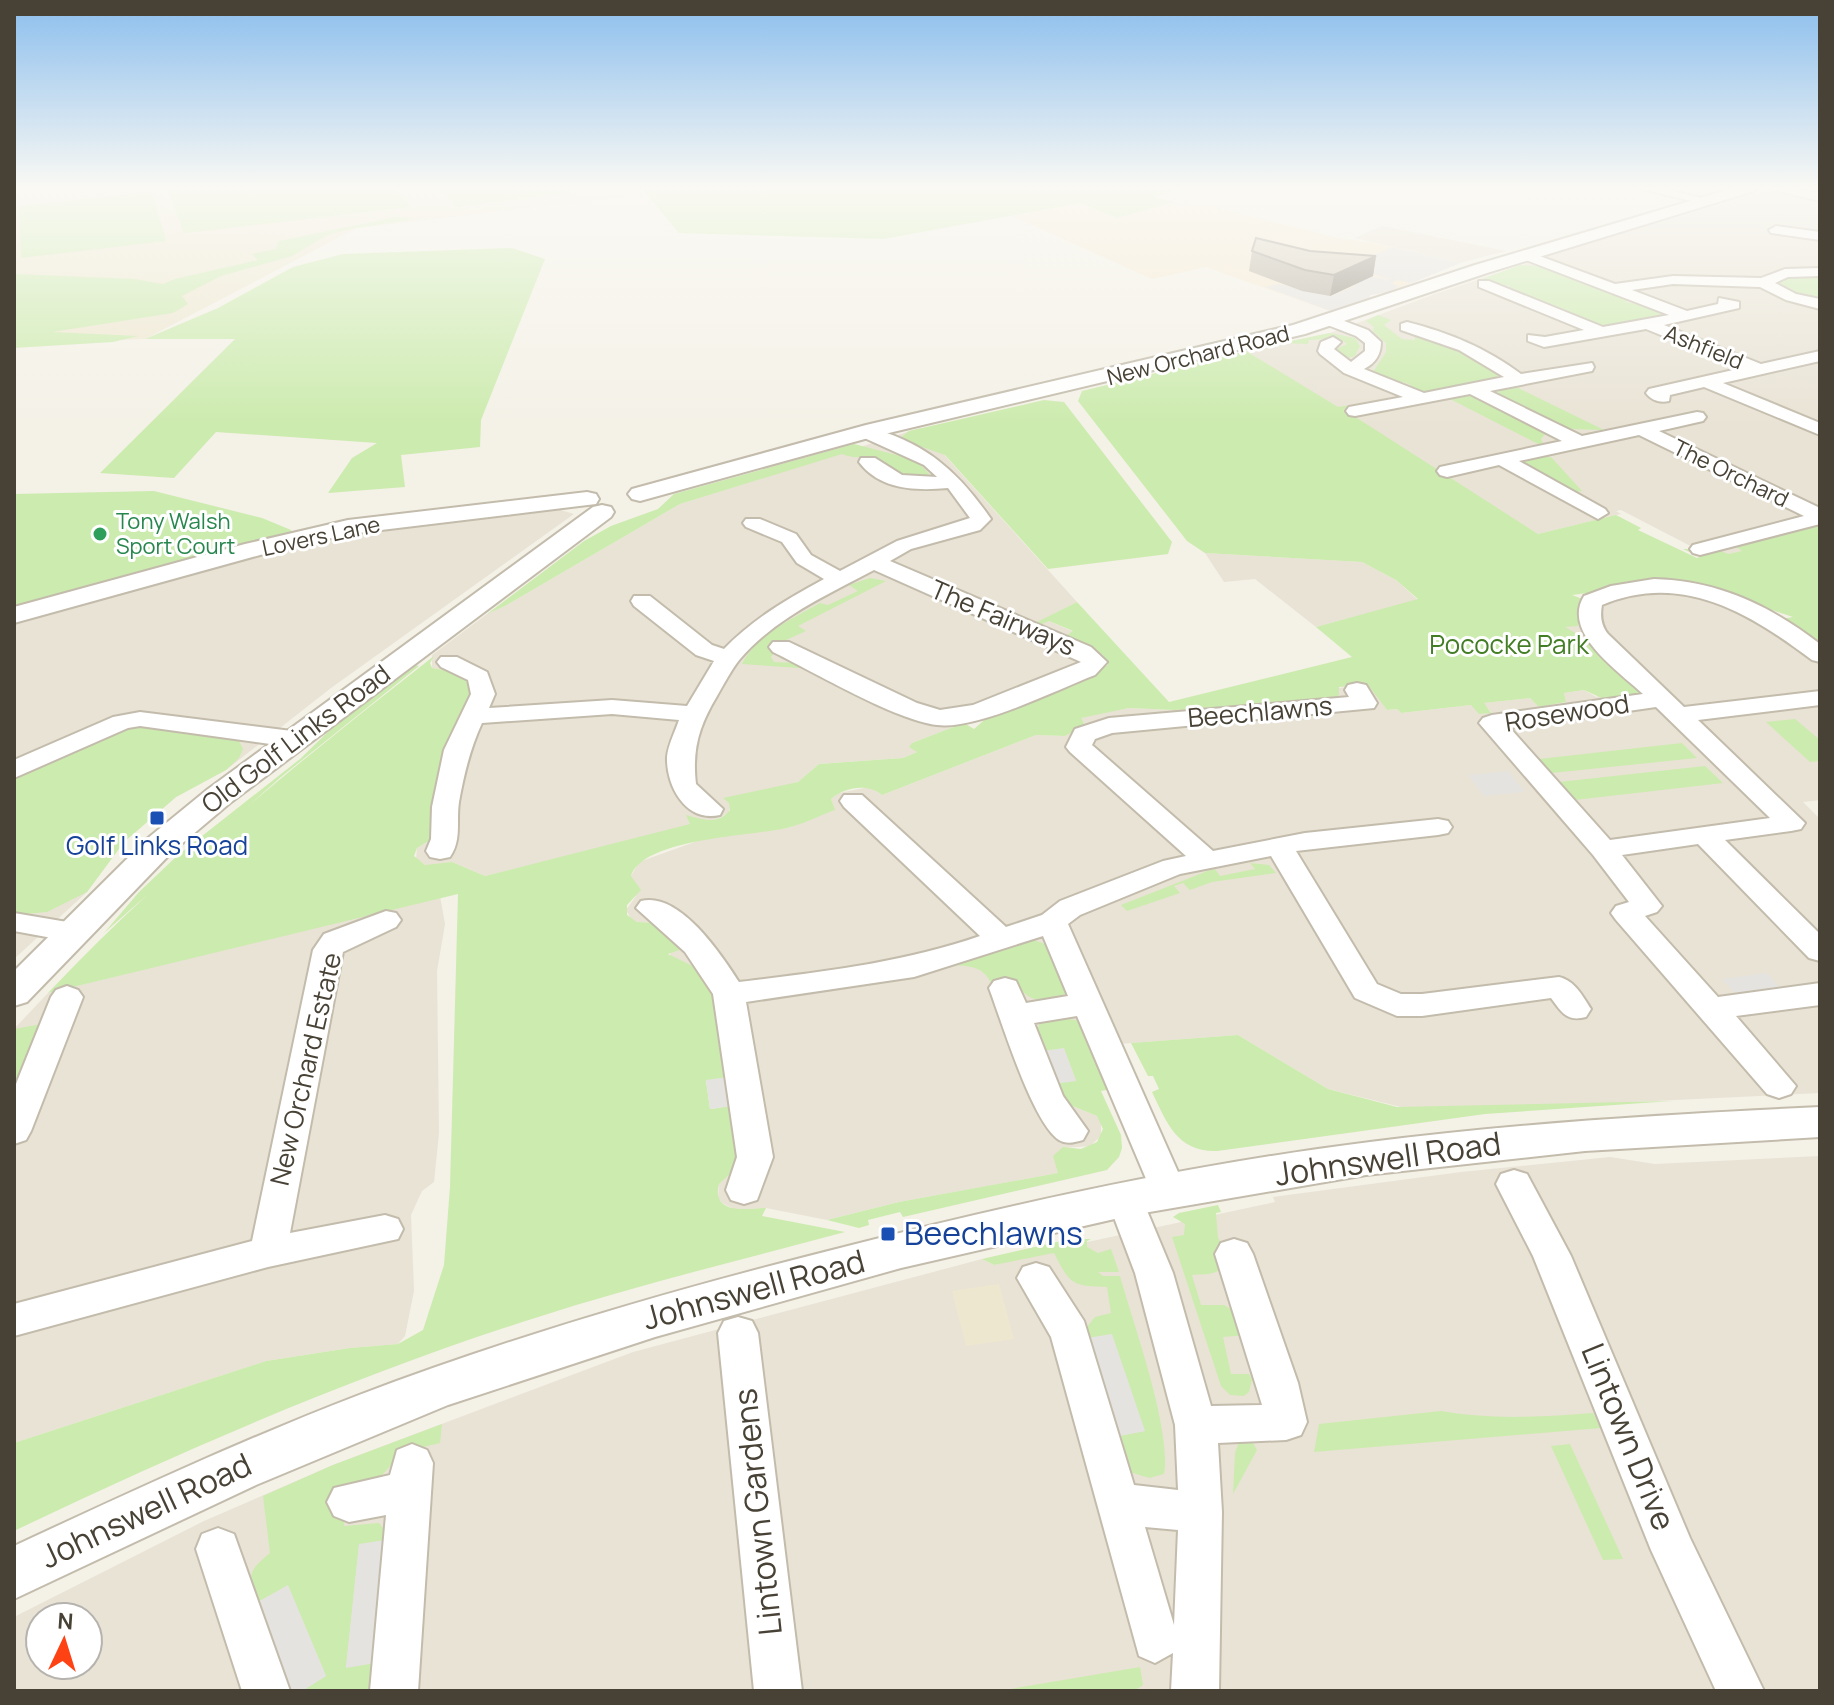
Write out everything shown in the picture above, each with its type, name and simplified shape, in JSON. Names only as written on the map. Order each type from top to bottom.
[{"type":"street","name":"New Orchard Road","points":[[594,506],[635,508],[643,501],[640,494],[866,432],[1138,370],[1331,321],[1489,268]]},
{"type":"street","name":"Ashfield","points":[[1560,268],[1687,316]]},
{"type":"street","points":[[1763,283],[1785,273],[1820,272]]},
{"type":"street","points":[[1614,288],[1673,280],[1763,283],[1791,297],[1820,304]]},
{"type":"street","points":[[1495,286],[1599,331]]},
{"type":"street","name":"Ashfield","points":[[1534,338],[1544,342],[1734,305],[1724,301]]},
{"type":"street","points":[[1331,321],[1362,333],[1373,342],[1373,352],[1365,362],[1350,369]]},
{"type":"street","name":"Ashfield","points":[[1648,324],[1760,370]]},
{"type":"street","points":[[1407,327],[1456,340],[1490,357],[1517,379]]},
{"type":"street","points":[[1333,342],[1327,345],[1326,351],[1350,369],[1423,398]]},
{"type":"street","name":"Ashfield","points":[[1663,397],[1655,393],[1820,356]]},
{"type":"street","points":[[1799,361],[1820,369]]},
{"type":"street","points":[[1355,411],[1586,367]]},
{"type":"street","name":"Ashfield","points":[[1706,382],[1820,430]]},
{"type":"street","points":[[1473,389],[1579,442]]},
{"type":"street","name":"The Orchard","points":[[1447,471],[1697,417]]},
{"type":"street","name":"The Orchard","points":[[1641,429],[1820,517]]},
{"type":"street","name":"The Fairways","points":[[710,809],[698,802],[683,786],[679,766],[694,714],[728,658],[770,619],[841,579],[904,545],[979,522],[980,515],[953,482],[925,457],[890,445],[866,432]]},
{"type":"street","points":[[1501,459],[1598,513]]},
{"type":"street","points":[[868,462],[875,471],[906,484],[953,482]]},
{"type":"street","name":"Lovers Lane","points":[[14,615],[254,549],[348,527],[594,506]]},
{"type":"street","name":"Old Golf Links Road","points":[[14,993],[160,845],[594,506]]},
{"type":"street","name":"The Orchard","points":[[1700,549],[1820,517]]},
{"type":"street","points":[[753,523],[789,538],[804,559],[841,579]]},
{"type":"street","name":"The Fairways","points":[[781,647],[920,724],[978,712],[1087,670],[1095,662],[1083,652],[874,562]]},
{"type":"street","name":"Rosewood","points":[[1603,849],[1791,823],[1591,629],[1588,614],[1592,601],[1609,592],[1633,587],[1695,590],[1756,610],[1820,655]]},
{"type":"street","points":[[642,601],[704,650],[728,658]]},
{"type":"street","points":[[440,851],[445,839],[445,807],[457,750],[483,694],[479,677],[449,662]]},
{"type":"street","name":"Beechlawns","points":[[1206,859],[1079,747],[1084,734],[1109,726],[1365,703],[1357,690]]},
{"type":"street","name":"Rosewood","points":[[1779,1086],[1626,913],[1647,906],[1603,849],[1492,723],[1820,698]]},
{"type":"street","points":[[475,716],[612,707],[694,714]]},
{"type":"street","points":[[14,770],[122,722],[140,719],[292,739]]},
{"type":"street","points":[[853,801],[1001,939]]},
{"type":"street","points":[[729,994],[914,967],[1052,922],[1070,908],[1173,867],[1206,859],[1305,841],[1438,827]]},
{"type":"street","points":[[1704,835],[1820,951]]},
{"type":"street","points":[[1280,847],[1366,991],[1397,1005],[1422,1005],[1559,987],[1575,1009]]},
{"type":"street","points":[[651,908],[673,920],[723,981],[729,994],[755,1157],[744,1190]]},
{"type":"street","name":"New Orchard Estate","points":[[268,1252],[328,950],[335,941],[386,920]]},
{"type":"street","points":[[14,922],[74,932]]},
{"type":"street","points":[[1052,922],[1089,1003],[1146,1194],[1154,1273],[1196,1425],[1200,1512],[1195,1691]]},
{"type":"street","points":[[1711,1009],[1820,994]]},
{"type":"street","points":[[14,1131],[67,997]]},
{"type":"street","points":[[1071,1131],[1048,1101],[1010,1002],[1089,1003]]},
{"type":"street","name":"Johnswell Road","points":[[14,1573],[214,1477],[379,1410],[565,1344],[728,1295],[920,1245],[1146,1194],[1441,1149],[1643,1131],[1820,1122]]},
{"type":"street","name":"Lintown Drive","points":[[1514,1184],[1558,1269],[1673,1550],[1740,1691]]},
{"type":"street","points":[[14,1320],[268,1252],[385,1229]]},
{"type":"street","points":[[1196,1425],[1286,1422],[1278,1383],[1234,1254]]},
{"type":"street","points":[[1036,1278],[1070,1333],[1155,1640]]},
{"type":"street","name":"Lintown Gardens","points":[[738,1333],[778,1691]]},
{"type":"street","points":[[349,1502],[410,1477],[394,1691]]},
{"type":"street","points":[[1119,1504],[1200,1512]]},
{"type":"street","points":[[218,1549],[266,1691]]},
{"type":"shaded area","points":[[14,268],[281,268],[145,339],[14,343]]},
{"type":"shaded area","points":[[1127,268],[1203,268],[1152,279]]},
{"type":"shaded area","points":[[1208,268],[1449,268],[1389,292],[1370,295],[1370,299],[1333,312]]},
{"type":"shaded area","points":[[1354,268],[1449,268],[1412,283],[1396,280],[1391,284],[1399,286],[1389,292],[1370,295],[1370,299],[1333,312],[1265,287],[1279,284],[1330,296],[1355,286],[1344,282],[1367,276],[1391,280]]},
{"type":"shaded area","points":[[1514,268],[1820,268],[1820,523],[1728,554],[1704,553],[1621,510],[1616,511],[1621,514],[1538,534],[1246,351],[1330,333]]},
{"type":"shaded area","points":[[920,428],[1077,602],[1038,622],[1049,621],[1074,632],[1065,638],[1103,655],[1108,665],[1052,690],[912,743],[917,752],[903,758],[819,764],[798,782],[727,800],[731,806],[728,813],[715,820],[485,876],[452,862],[435,866],[425,865],[416,859],[417,848],[432,839],[457,672],[432,668],[432,655],[487,614],[680,504]]},
{"type":"shaded area","points":[[554,508],[574,514],[331,688],[226,770],[176,797],[124,842],[87,892],[14,959],[14,620],[260,553],[352,534]]},
{"type":"shaded area","points":[[1205,553],[1362,562],[1396,580],[1418,600],[1316,627],[1255,579],[1224,582]]},
{"type":"shaded area","name":"Beechlawns","points":[[1654,577],[1814,643],[1820,642],[1820,800],[1803,802],[1820,819],[1820,1093],[1571,1105],[1405,1108],[1328,1089],[1238,1035],[1092,1046],[1072,1106],[1097,1116],[1101,1122],[1101,1136],[1090,1146],[1063,1148],[1059,1173],[899,1202],[827,1220],[766,1208],[736,1210],[718,1198],[719,1184],[740,1165],[660,923],[637,922],[626,910],[636,896],[631,876],[639,862],[703,839],[788,828],[834,810],[831,799],[839,793],[872,788],[882,795],[1036,735],[1065,736],[1085,724],[1080,718],[1129,708],[1175,710],[1369,684],[1387,710],[1397,709],[1401,713],[1471,705],[1491,712],[1483,703],[1530,698],[1539,707],[1555,706],[1566,702],[1564,693],[1584,690],[1598,698],[1563,627],[1584,600]]},
{"type":"shaded area","points":[[1508,771],[1525,792],[1484,796],[1468,775]]},
{"type":"shaded area","points":[[440,896],[445,924],[437,971],[439,1133],[434,1182],[422,1191],[411,1215],[414,1291],[405,1336],[398,1344],[266,1361],[14,1443],[14,1029],[48,993]]},
{"type":"shaded area","points":[[1767,973],[1779,987],[1735,993],[1722,979]]},
{"type":"shaded area","points":[[1064,1048],[1076,1081],[1054,1084],[1043,1051]]},
{"type":"shaded area","points":[[728,1077],[732,1106],[710,1109],[706,1080]]},
{"type":"shaded area","points":[[1820,1156],[1820,1691],[14,1691],[14,1617],[24,1612],[24,1681],[104,1681],[104,1601],[46,1601],[204,1521],[333,1465],[633,1352],[982,1259],[994,1265],[1275,1202],[1273,1197],[1461,1172],[1610,1157],[1655,1164]]},
{"type":"shaded area","points":[[999,1284],[1014,1339],[966,1346],[952,1291]]},
{"type":"shaded area","points":[[1112,1334],[1145,1431],[1119,1436],[1087,1338]]},
{"type":"shaded area","points":[[385,1540],[375,1663],[346,1668],[359,1544]]},
{"type":"shaded area","points":[[288,1585],[326,1676],[302,1691],[292,1691],[256,1603]]},
{"type":"green space","points":[[225,268],[251,268],[221,276],[182,296],[188,304],[173,313],[52,332],[138,336],[113,342],[14,348],[14,274],[134,279],[163,284]]},
{"type":"green space","points":[[292,268],[542,268],[481,420],[480,447],[401,455],[405,487],[328,493],[352,458],[377,443],[216,432],[174,478],[100,473],[235,339],[145,339],[218,308]]},
{"type":"green space","points":[[1513,268],[1544,268],[1663,315],[1601,327],[1508,289],[1510,286],[1479,280]]},
{"type":"green space","points":[[1806,274],[1820,277],[1820,302],[1800,298],[1774,286],[1775,280]]},
{"type":"green space","points":[[1378,315],[1391,320],[1384,325],[1402,339],[1415,340],[1414,335],[1436,338],[1472,359],[1491,363],[1502,378],[1431,393],[1405,388],[1411,385],[1403,382],[1396,385],[1371,375],[1386,352],[1386,343],[1366,321]]},
{"type":"green space","points":[[1330,333],[1355,338],[1360,346],[1355,356],[1348,358],[1332,351],[1347,344],[1339,338],[1309,340],[1308,344],[1281,343]]},
{"type":"green space","name":"Pococke Park","points":[[1246,351],[1338,407],[1398,398],[1343,409],[1538,534],[1616,515],[1641,528],[1638,530],[1697,558],[1700,557],[1683,549],[1719,550],[1728,554],[1742,551],[1735,546],[1820,523],[1820,642],[1814,643],[1782,619],[1793,617],[1757,605],[1657,584],[1572,595],[1585,600],[1578,626],[1565,627],[1616,662],[1642,690],[1639,695],[1606,700],[1584,690],[1564,693],[1566,702],[1539,707],[1530,698],[1484,703],[1491,713],[1479,714],[1471,705],[1401,713],[1397,709],[1387,710],[1368,685],[1339,687],[1339,695],[1333,699],[1175,710],[1129,708],[1081,718],[1085,725],[1065,736],[1036,735],[882,795],[863,788],[843,792],[831,799],[835,810],[793,826],[701,841],[656,854],[640,863],[631,876],[641,890],[627,905],[627,915],[637,922],[660,923],[685,948],[668,954],[703,971],[714,986],[728,1077],[706,1081],[710,1109],[732,1106],[740,1165],[719,1184],[720,1201],[732,1208],[766,1208],[762,1216],[845,1232],[573,1306],[468,1340],[336,1389],[206,1443],[14,1531],[14,1443],[266,1361],[398,1344],[423,1330],[444,1265],[450,1187],[458,894],[48,993],[93,947],[186,860],[284,776],[434,656],[430,663],[432,668],[457,672],[469,680],[473,697],[432,839],[417,848],[414,856],[425,865],[452,862],[485,876],[690,824],[686,815],[715,820],[730,810],[729,803],[723,798],[798,782],[819,764],[903,758],[917,752],[909,747],[912,743],[964,723],[974,729],[996,710],[1108,665],[1103,655],[1064,637],[1073,631],[1049,621],[1042,624],[1037,622],[1077,602],[1169,702],[1352,657],[1316,627],[1418,599],[1396,580],[1362,562],[1205,553],[1187,541],[1078,401],[1082,391]]},
{"type":"green space","points":[[1512,385],[1604,430],[1568,429],[1498,394]]},
{"type":"green space","points":[[1468,395],[1546,433],[1541,439],[1543,443],[1538,444],[1450,399]]},
{"type":"green space","points":[[1044,400],[1064,402],[1172,542],[1168,554],[1048,569],[945,455],[899,439],[909,431]]},
{"type":"green space","points":[[854,444],[916,460],[932,477],[889,472],[882,468],[880,460],[842,454],[680,504],[487,614],[584,541],[611,526],[658,509],[674,494]]},
{"type":"green space","points":[[1547,456],[1582,491],[1571,493],[1531,471],[1523,462]]},
{"type":"green space","points":[[154,491],[262,518],[291,530],[292,534],[14,611],[14,494]]},
{"type":"green space","points":[[870,578],[886,581],[798,626],[806,631],[784,641],[771,657],[774,662],[796,663],[813,669],[742,664],[757,644],[776,628],[820,603],[828,605],[858,591],[849,585]]},
{"type":"green space","points":[[415,665],[419,666],[281,777],[104,933],[139,892],[178,855],[300,759],[331,729]]},
{"type":"green space","points":[[1795,719],[1820,740],[1820,761],[1810,762],[1766,722]]},
{"type":"green space","points":[[135,726],[239,741],[243,749],[239,758],[226,770],[176,797],[124,842],[87,892],[47,912],[14,915],[14,776],[118,729]]},
{"type":"green space","points":[[1682,743],[1697,758],[1552,773],[1539,759]]},
{"type":"green space","points":[[1705,766],[1723,783],[1575,800],[1559,782]]},
{"type":"green space","points":[[1250,863],[1269,865],[1276,873],[1212,882],[1190,890],[1183,883],[1174,886],[1180,893],[1127,911],[1121,905],[1210,870],[1215,869],[1220,876],[1255,869]]},
{"type":"green space","points":[[1031,939],[1053,947],[1068,985],[1065,994],[1049,1000],[1036,999],[1024,993],[1015,979],[991,983],[980,971],[954,965]]},
{"type":"green space","points":[[1052,1016],[1080,1021],[1111,1089],[1101,1091],[1121,1135],[1122,1148],[1119,1157],[1107,1170],[903,1217],[900,1212],[868,1220],[869,1225],[859,1228],[827,1220],[899,1202],[1058,1173],[1053,1156],[1063,1147],[1081,1149],[1097,1142],[1103,1129],[1097,1116],[1065,1103],[1054,1084],[1076,1080],[1064,1049],[1043,1051],[1037,1031],[1040,1022]]},
{"type":"green space","points":[[42,1024],[14,1096],[14,1029]]},
{"type":"green space","points":[[1238,1035],[1328,1089],[1397,1107],[1672,1101],[1485,1114],[1217,1151],[1192,1147],[1169,1125],[1152,1092],[1159,1089],[1153,1076],[1148,1076],[1131,1043]]},
{"type":"green space","points":[[1218,1205],[1221,1212],[1216,1213],[1218,1238],[1223,1247],[1224,1262],[1213,1273],[1192,1275],[1201,1305],[1224,1305],[1242,1315],[1248,1335],[1223,1337],[1231,1374],[1249,1374],[1252,1380],[1249,1392],[1244,1396],[1230,1395],[1221,1386],[1172,1237],[1184,1235],[1185,1224],[1173,1217]]},
{"type":"green space","points":[[1070,1239],[1091,1239],[1087,1241],[1087,1247],[1098,1253],[1111,1249],[1119,1272],[1098,1272],[1103,1276],[1120,1276],[1157,1404],[1165,1455],[1164,1474],[1149,1478],[1130,1472],[1121,1457],[1119,1436],[1145,1431],[1087,1338],[1087,1327],[1095,1317],[1111,1313],[1107,1287],[1086,1286],[1073,1281],[1054,1253],[994,1265],[982,1259]]},
{"type":"green space","points":[[1441,1411],[1498,1417],[1593,1413],[1601,1428],[1314,1452],[1319,1424]]},
{"type":"green space","points":[[442,1424],[440,1443],[398,1453],[377,1479],[347,1493],[344,1526],[379,1523],[384,1529],[385,1540],[359,1545],[346,1667],[375,1663],[373,1691],[302,1691],[326,1676],[288,1586],[256,1603],[252,1586],[253,1570],[270,1553],[263,1496],[333,1465]]},
{"type":"green space","points":[[1250,1438],[1257,1450],[1233,1494],[1235,1453],[1239,1442]]},
{"type":"green space","points":[[1570,1444],[1623,1559],[1603,1560],[1551,1446]]},
{"type":"green space","points":[[1140,1667],[1143,1685],[1134,1691],[999,1691]]},
{"type":"building","points":[[1298,268],[1350,268],[1334,275]]},
{"type":"place","name":"Tony Walsh Sport Court","points":[[100,534]]},
{"type":"place","name":"Golf Links Road","points":[[157,818]]},
{"type":"place","name":"Beechlawns","points":[[888,1234]]}]
